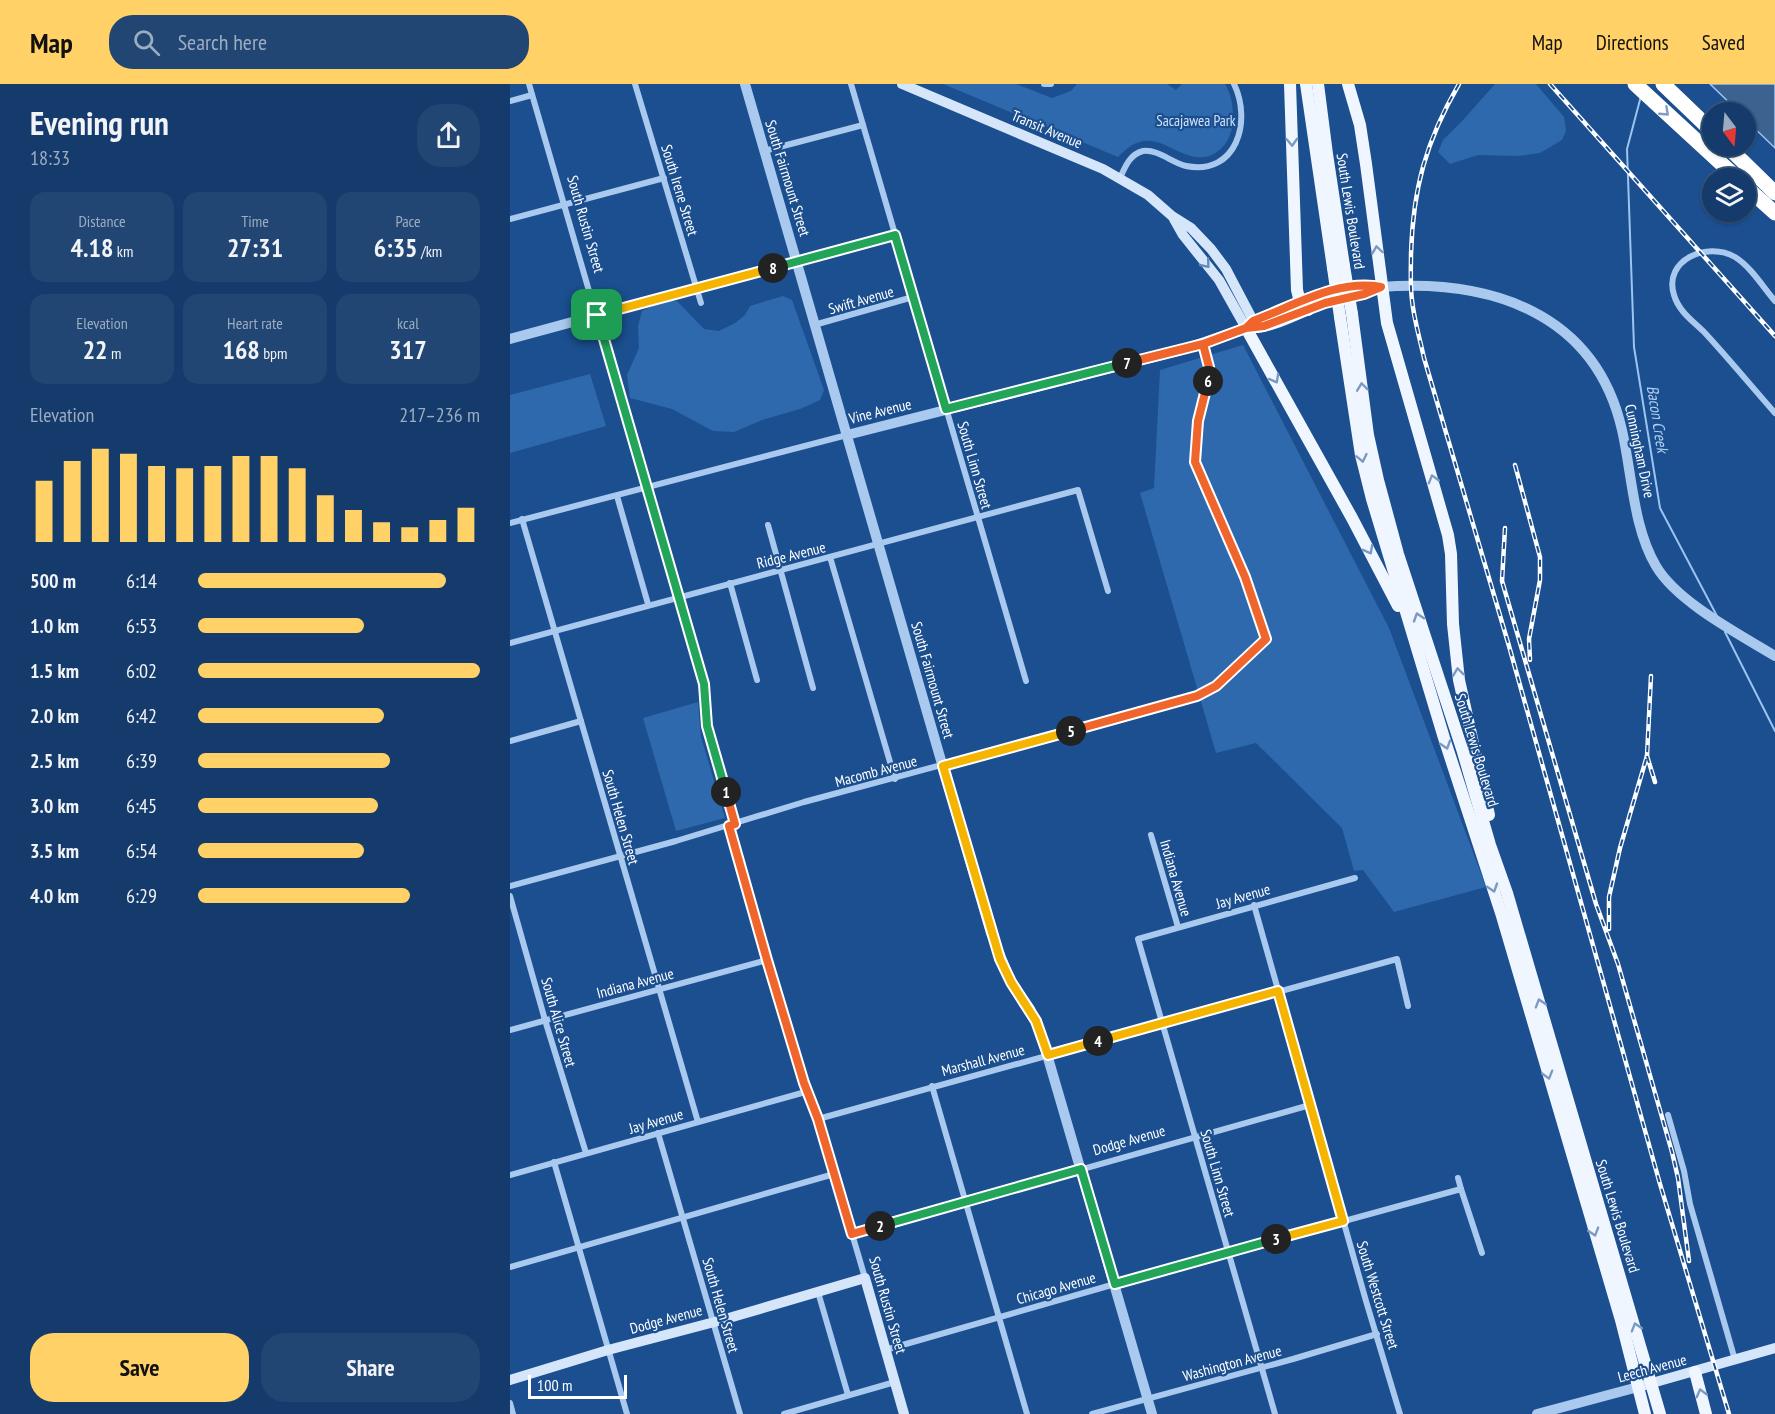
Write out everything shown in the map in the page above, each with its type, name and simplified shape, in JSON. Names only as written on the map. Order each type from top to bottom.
[{"type":"highway","points":[[1635,84],[1726,168]]},
{"type":"highway","points":[[1663,84],[1702,121]]},
{"type":"highway","points":[[1737,156],[1775,193]]},
{"type":"highway","points":[[1756,196],[1775,213]]},
{"type":"main road","name":"Transit Avenue","points":[[902,84],[1120,178],[1148,195],[1172,216],[1183,235],[1252,326]]},
{"type":"main road","points":[[1290,84],[1297,290],[1304,306]]},
{"type":"main road","name":"South Lewis Boulevard","points":[[1306,84],[1346,315],[1378,480],[1398,554],[1507,893],[1660,1414]]},
{"type":"main road","name":"South Lewis Boulevard","points":[[1318,84],[1339,267]]},
{"type":"main road","points":[[1348,84],[1360,126],[1381,287],[1390,335],[1448,535],[1452,562],[1453,624],[1459,681],[1507,893]]},
{"type":"main road","points":[[1381,287],[1364,284],[1326,292],[1304,306],[1252,326],[1376,562],[1417,649]]},
{"type":"main road","name":"South Lewis Boulevard","points":[[1346,315],[1361,455],[1381,534],[1505,926],[1621,1320],[1645,1414]]},
{"type":"main road","name":"Dodge Avenue","points":[[510,1380],[865,1278]]},
{"type":"main road","name":"South Rustin Street","points":[[865,1278],[904,1414]]},
{"type":"main road","name":"Leech Avenue","points":[[1638,1387],[1775,1348]]},
{"type":"main road","points":[[1695,1372],[1706,1414]]},
{"type":"main road","points":[[1652,1383],[1661,1394],[1668,1414]]},
{"type":"street","name":"South Rustin Street","points":[[529,84],[704,684],[710,741],[767,960],[804,1083],[818,1119],[865,1278]]},
{"type":"street","name":"South Irene Street","points":[[635,84],[701,303]]},
{"type":"street","name":"South Fairmount Street","points":[[745,84],[1000,959],[1011,982],[1036,1021],[1048,1055],[1152,1414]]},
{"type":"street","name":"South Linn Street","points":[[851,84],[1026,681]]},
{"type":"street","points":[[1045,84],[1051,84]]},
{"type":"street","points":[[1120,178],[1130,158],[1141,152],[1156,153],[1186,166],[1200,167],[1223,158],[1236,145],[1242,127],[1241,103],[1234,84]]},
{"type":"street","points":[[510,101],[532,95]]},
{"type":"street","points":[[764,151],[863,125]]},
{"type":"street","points":[[510,219],[664,178]]},
{"type":"street","points":[[510,339],[895,235]]},
{"type":"street","points":[[1775,301],[1747,268],[1737,258],[1728,254],[1699,251],[1686,259],[1675,274],[1671,285],[1674,297],[1684,315],[1703,331],[1775,413]]},
{"type":"street","name":"Cunningham Drive","points":[[1381,287],[1440,286],[1506,299],[1536,312],[1574,340],[1599,372],[1609,390],[1621,427],[1645,541],[1655,565],[1678,592],[1775,656]]},
{"type":"street","name":"Swift Avenue","points":[[814,325],[913,297]]},
{"type":"street","name":"Vine Avenue","points":[[510,523],[1203,344],[1252,326]]},
{"type":"street","name":"Macomb Avenue","points":[[510,886],[732,825],[804,802],[1197,696],[1216,686],[1266,639],[1245,577],[1195,462],[1198,421],[1209,367],[1203,344]]},
{"type":"street","name":"Ridge Avenue","points":[[510,643],[1078,490],[1108,591]]},
{"type":"street","points":[[617,496],[648,604]]},
{"type":"street","name":"South Helen Street","points":[[522,519],[698,1122]]},
{"type":"street","points":[[768,525],[813,688]]},
{"type":"street","points":[[830,557],[895,779]]},
{"type":"street","points":[[730,583],[757,680]]},
{"type":"street","points":[[510,741],[581,721]]},
{"type":"street","name":"Indiana Avenue","points":[[1151,835],[1178,927]]},
{"type":"street","name":"Jay Avenue","points":[[1138,939],[1355,878]]},
{"type":"street","name":"South Alice Street","points":[[510,896],[586,1154]]},
{"type":"street","name":"South Westcott Street","points":[[1254,905],[1366,1301],[1401,1414]]},
{"type":"street","name":"South Linn Street","points":[[1138,939],[1275,1414]]},
{"type":"street","name":"Marshall Avenue","points":[[818,1119],[1396,959],[1408,1006]]},
{"type":"street","name":"Indiana Avenue","points":[[510,1030],[767,960]]},
{"type":"street","points":[[932,1086],[1027,1414]]},
{"type":"street","name":"Jay Avenue","points":[[510,1174],[809,1091]]},
{"type":"street","name":"Dodge Avenue","points":[[852,1234],[1310,1105]]},
{"type":"street","points":[[1668,1115],[1684,1171],[1690,1204],[1735,1360]]},
{"type":"street","name":"South Helen Street","points":[[658,1133],[740,1414]]},
{"type":"street","points":[[554,1162],[627,1414]]},
{"type":"street","points":[[510,1267],[834,1174]]},
{"type":"street","points":[[1458,1179],[1482,1253]]},
{"type":"street","name":"Chicago Avenue","points":[[885,1350],[1228,1252],[1461,1189]]},
{"type":"street","points":[[818,1292],[848,1395]]},
{"type":"street","name":"Washington Avenue","points":[[1092,1414],[1377,1334]]},
{"type":"street","points":[[784,1414],[895,1382]]},
{"type":"street","name":"Leech Avenue","points":[[1537,1414],[1638,1387]]},
{"type":"street","points":[[510,1403],[513,1414]]},
{"type":"green space","name":"Sacajawea Park","points":[[943,84],[1016,84],[1052,98],[1071,91],[1077,84],[1167,84],[1176,90],[1182,84],[1225,84],[1232,105],[1232,128],[1225,144],[1209,156],[1190,156],[1153,141],[1144,141],[1133,145],[1118,157]]},
{"type":"green space","points":[[1495,84],[1536,84],[1564,117],[1566,131],[1562,140],[1540,153],[1519,156],[1478,155],[1450,164],[1438,152],[1443,140]]},
{"type":"green space","points":[[783,296],[792,300],[824,390],[820,400],[734,432],[713,431],[672,409],[630,398],[627,375],[639,348],[638,326],[642,311],[663,301],[677,301],[704,329],[719,331],[745,315],[750,306]]},
{"type":"green space","points":[[1243,345],[1389,628],[1486,887],[1394,912],[1363,870],[1354,871],[1342,828],[1256,743],[1216,753],[1140,493],[1154,488],[1160,370]]},
{"type":"green space","points":[[590,374],[606,426],[510,453],[510,395]]},
{"type":"green space","points":[[698,702],[701,737],[725,818],[676,831],[643,718]]},
{"type":"shaded area","points":[[1710,84],[1775,84],[1775,148],[1756,130],[1756,102],[1729,102]]},
{"type":"waterway","name":"Bacon Creek","points":[[1641,96],[1627,149],[1634,347],[1660,508],[1717,616]]},
{"type":"waterway","name":"Bacon Creek","points":[[1725,632],[1775,731]]},
{"type":"railway","points":[[1459,84],[1438,125],[1418,186],[1411,254],[1411,294],[1416,322],[1424,358],[1509,646],[1660,1184],[1729,1414]]},
{"type":"railway","points":[[1550,84],[1775,336]]},
{"type":"railway","points":[[1515,465],[1540,557],[1540,580],[1529,639],[1530,660]]},
{"type":"railway","points":[[1505,528],[1502,581],[1596,904],[1618,964],[1672,1152],[1678,1178],[1689,1261]]},
{"type":"railway","points":[[1609,929],[1609,897],[1620,848],[1647,756],[1651,676]]},
{"type":"railway","points":[[1647,756],[1655,782]]},
{"type":"route","points":[[597,315],[704,684],[710,741],[735,824],[729,826],[804,1083],[818,1119],[852,1234],[1081,1169],[1115,1284],[1343,1221],[1278,991],[1048,1055],[1036,1021],[1011,982],[1000,959],[943,766],[1197,696],[1216,686],[1266,639],[1245,577],[1195,462],[1198,421],[1209,367],[1203,344],[1215,339],[1246,328],[1264,326],[1325,303],[1364,294],[1381,287],[1364,284],[1326,292],[1253,321],[1246,328],[1203,344],[946,409],[895,235],[597,315]]}]
